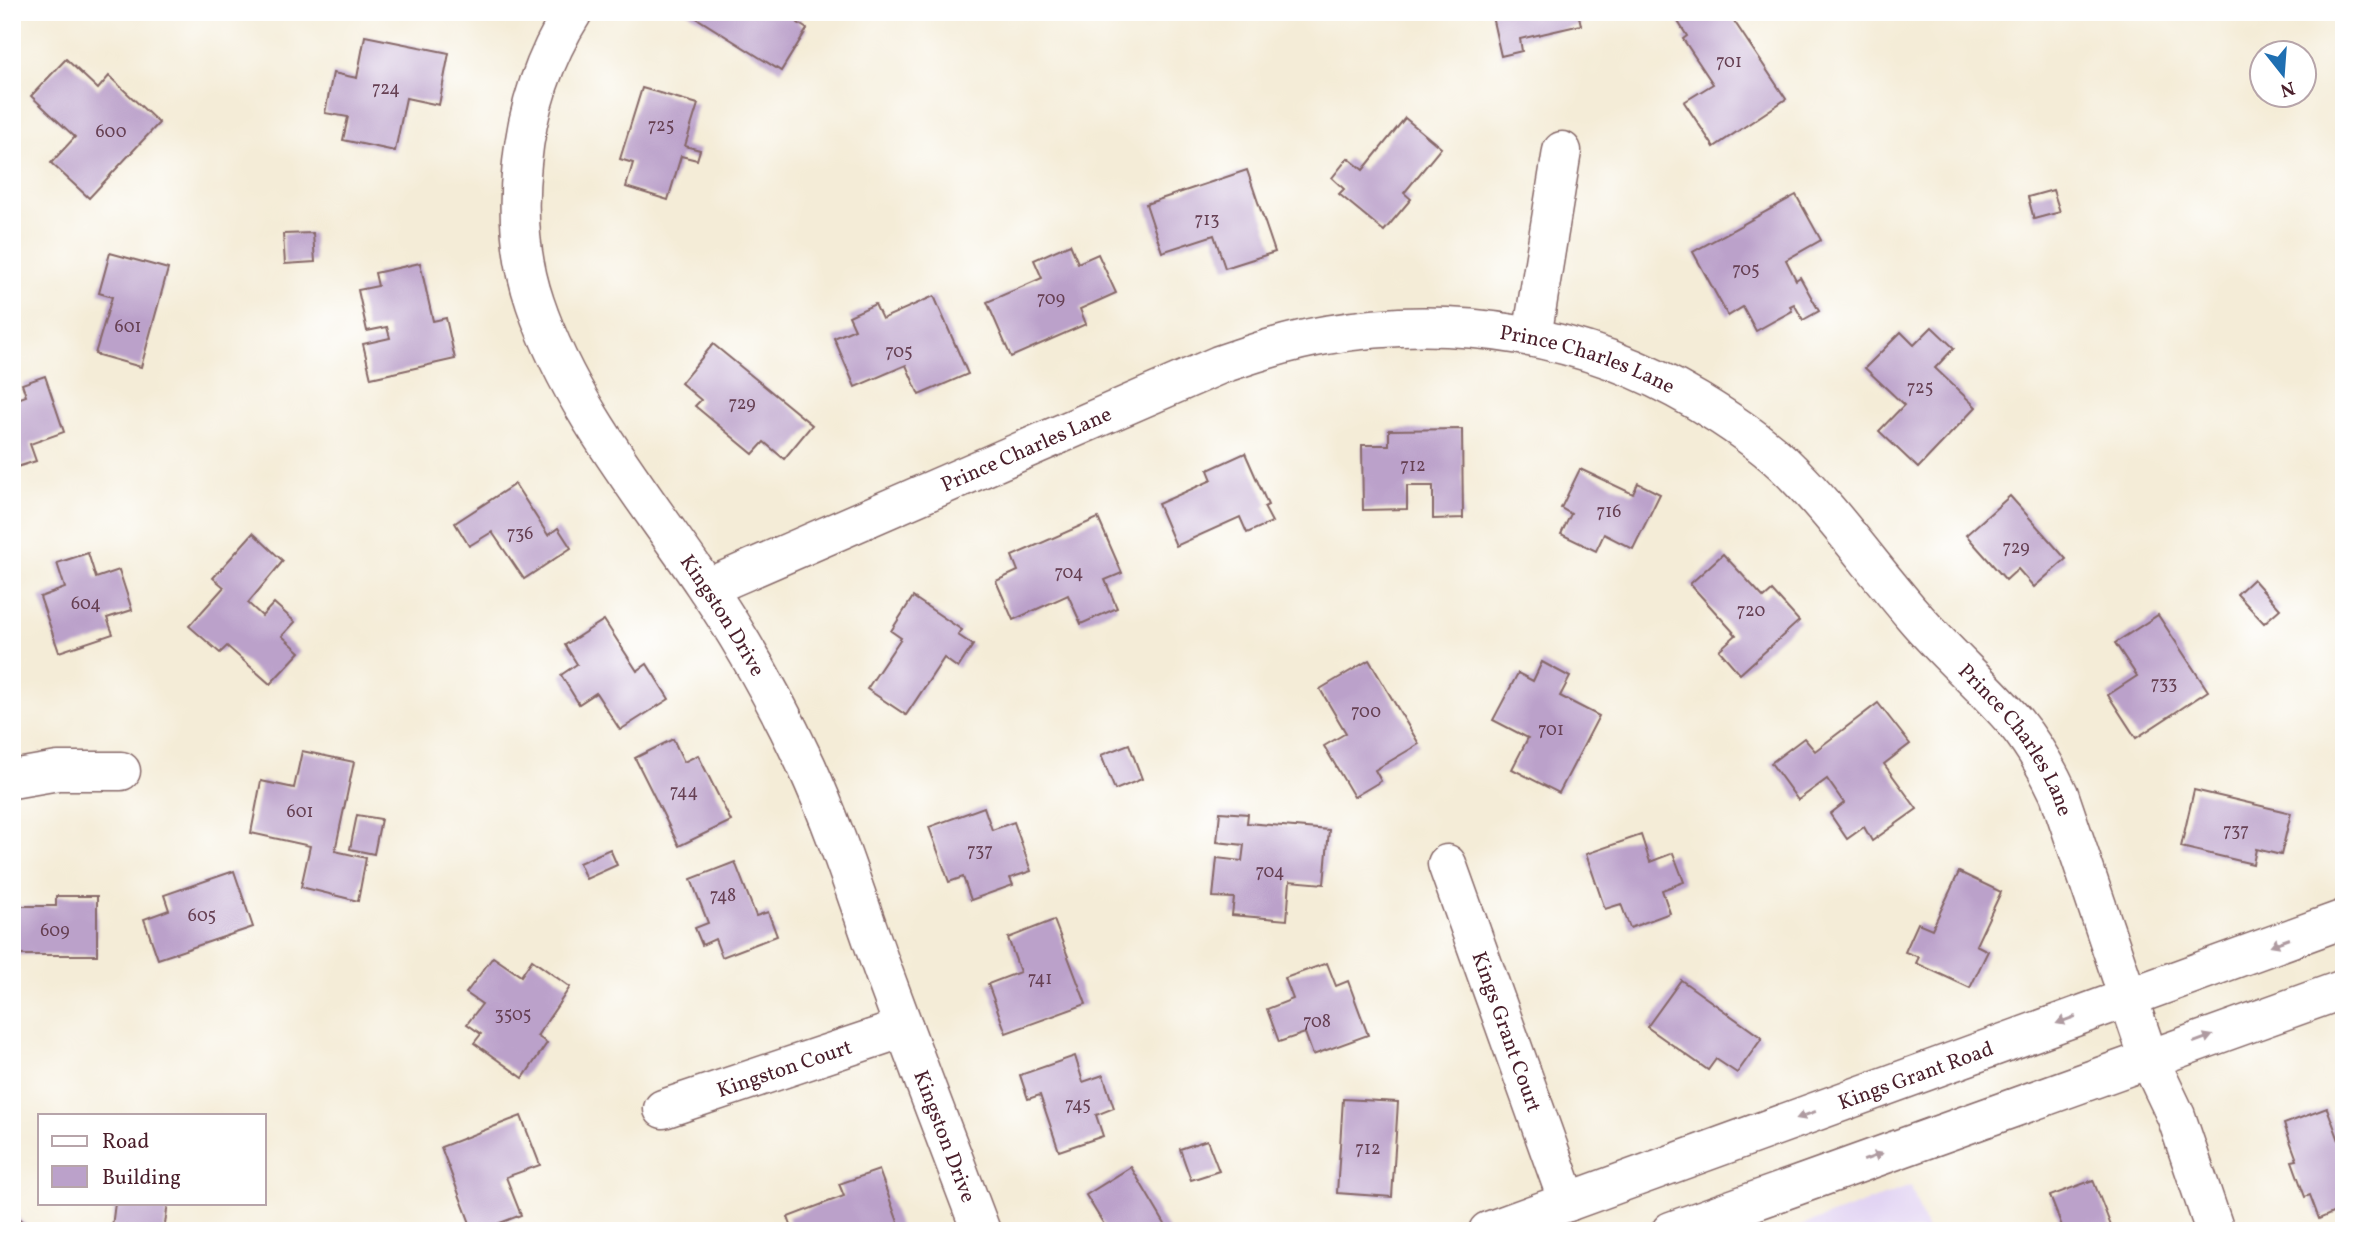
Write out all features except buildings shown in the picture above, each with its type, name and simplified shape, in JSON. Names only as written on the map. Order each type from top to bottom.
[{"type":"street","name":"Kingston Drive","points":[[573,12],[538,82],[524,137],[519,192],[522,248],[534,302],[562,368],[598,430],[707,588],[757,668],[805,764],[822,803],[981,1231]]},
{"type":"street","points":[[1532,337],[1562,151]]},
{"type":"street","name":"Prince Charles Lane","points":[[707,588],[1219,365],[1325,335],[1379,328],[1434,326],[1502,331],[1556,341],[1620,362],[1682,392],[1728,419],[1781,461],[1829,510],[1936,643],[2014,721],[2042,760],[2059,794],[2127,998],[2149,1059],[2176,1116],[2215,1231]]},
{"type":"street","points":[[12,779],[58,771],[121,771]]},
{"type":"street","name":"Kings Grant Court","points":[[1447,864],[1568,1202]]},
{"type":"street","name":"Kings Grant Road","points":[[1488,1231],[2344,919]]},
{"type":"street","points":[[1671,1231],[1752,1215],[2149,1059],[2344,989]]},
{"type":"street","name":"Kingston Court","points":[[663,1109],[904,1028]]},
{"type":"shaded area","points":[[1911,1186],[1927,1231],[1787,1231]]}]
